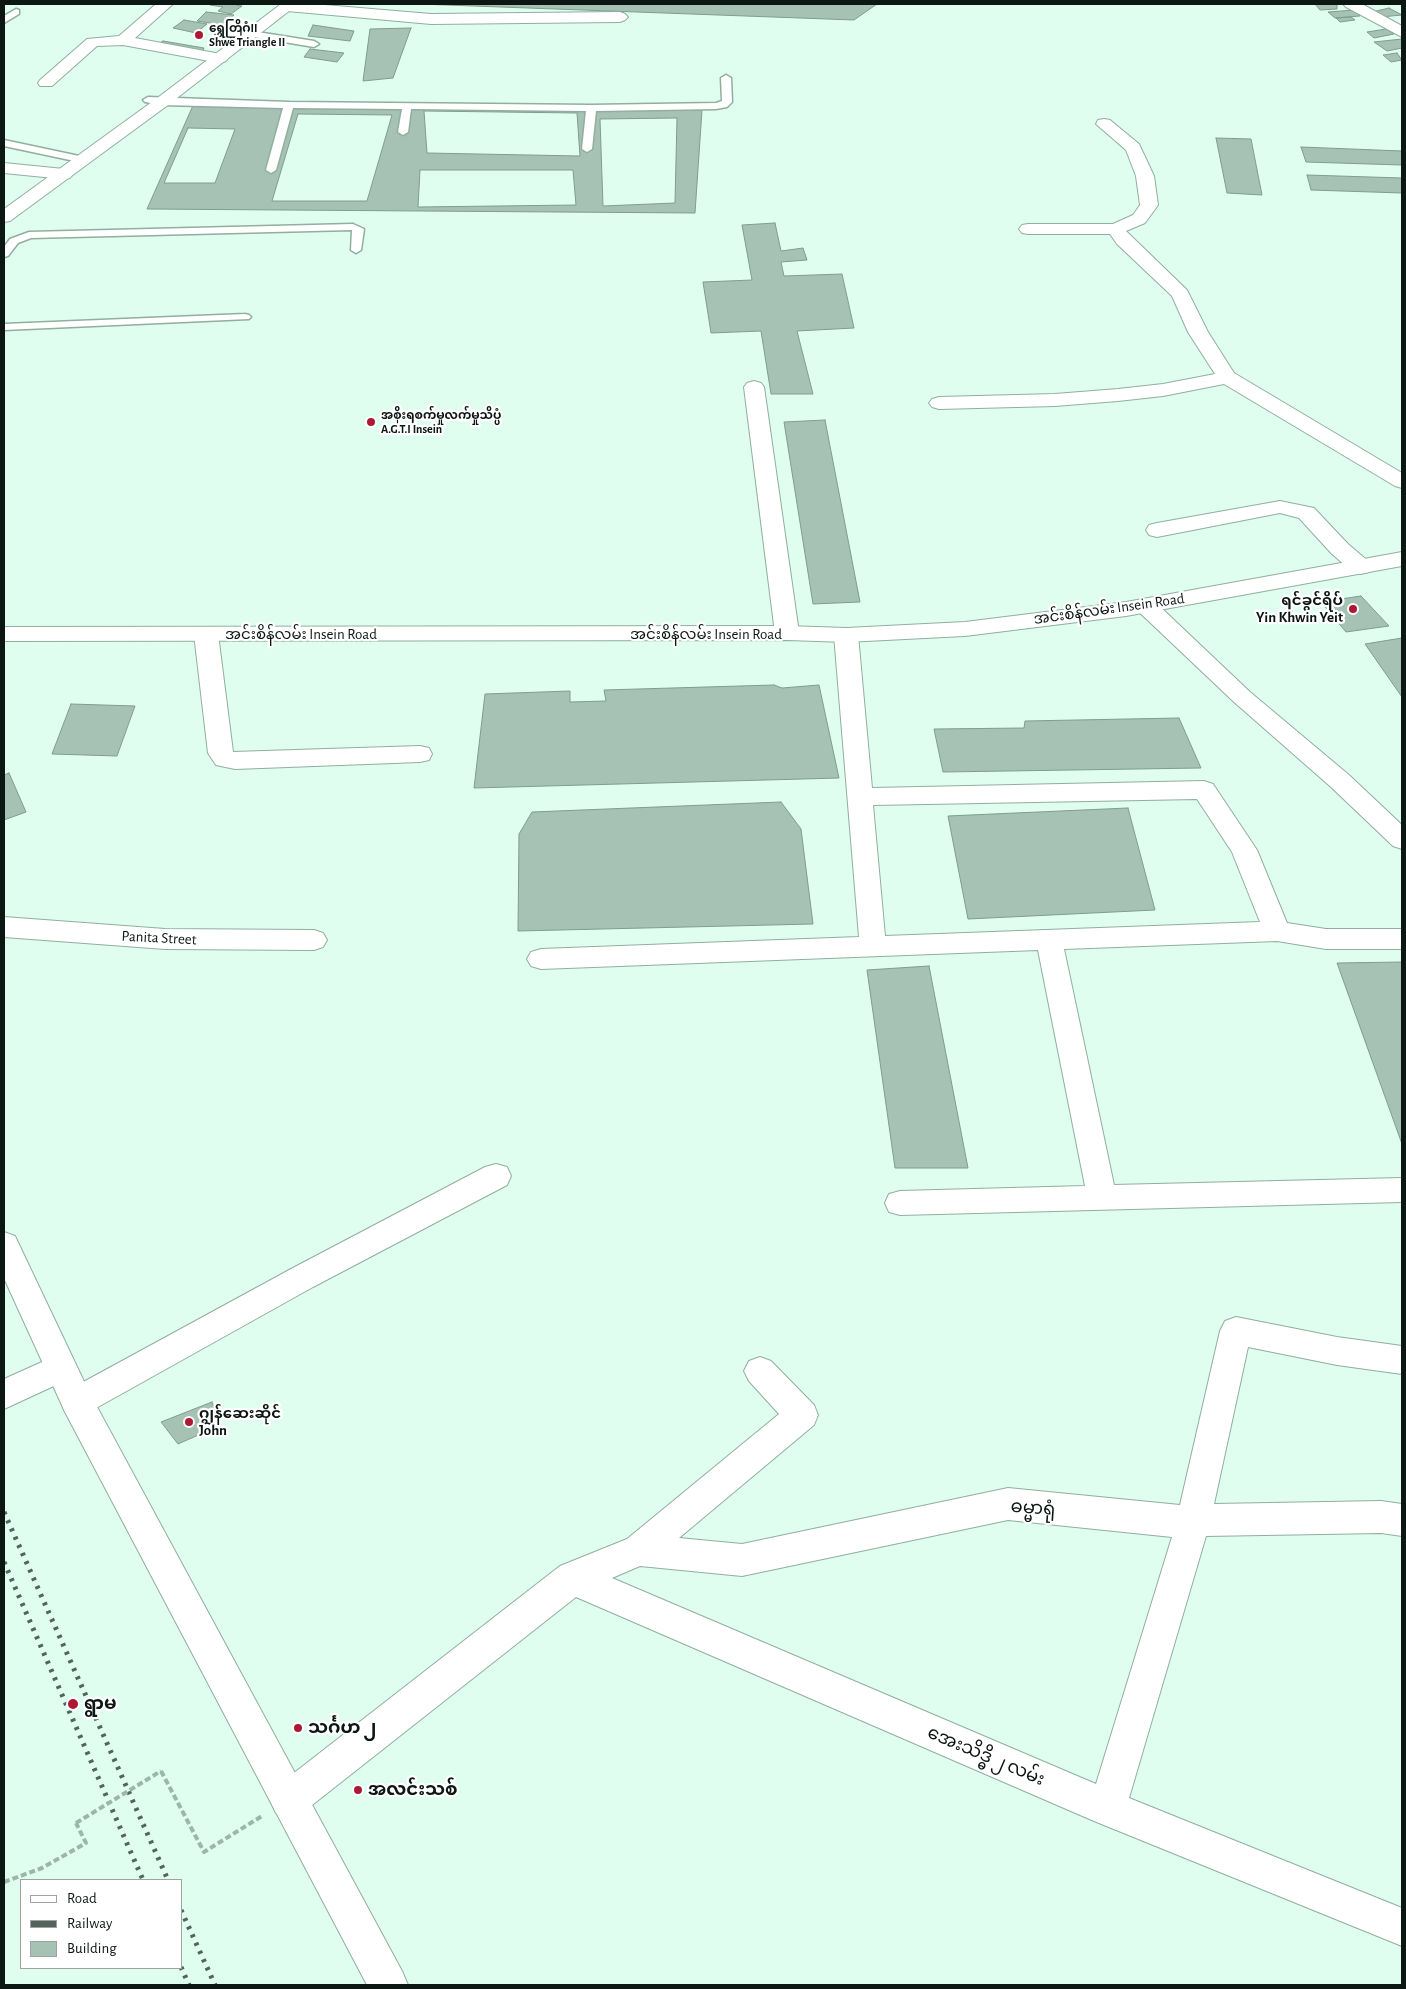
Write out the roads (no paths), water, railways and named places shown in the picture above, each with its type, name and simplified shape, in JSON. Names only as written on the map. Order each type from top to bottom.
[{"type":"street","points":[[123,40],[165,4]]},
{"type":"street","points":[[46,83],[93,42],[123,40],[214,57],[251,34],[284,5]]},
{"type":"street","points":[[4,216],[58,173],[284,5],[431,19],[620,18]]},
{"type":"street","points":[[1356,7],[1381,6]]},
{"type":"street","points":[[1356,7],[1402,32]]},
{"type":"street","points":[[1028,229],[1116,229],[1139,219],[1148,204],[1145,176],[1133,148],[1104,124]]},
{"type":"street","points":[[4,168],[58,173]]},
{"type":"street","points":[[4,206],[58,173]]},
{"type":"street","points":[[1116,229],[1123,240],[1180,294],[1198,332],[1227,377],[1402,482]]},
{"type":"street","points":[[939,402],[1055,400],[1118,395],[1162,390],[1227,377]]},
{"type":"street","points":[[754,387],[787,633]]},
{"type":"street","points":[[1158,530],[1280,507],[1306,513],[1340,549],[1361,567]]},
{"type":"street","name":"အင်းစိန်လမ်း Insein Road","points":[[4,634],[787,633],[846,635],[965,629],[1146,606],[1402,559]]},
{"type":"street","points":[[1146,606],[1242,697],[1340,781],[1402,840]]},
{"type":"street","points":[[206,634],[220,753],[225,759],[235,761],[420,754]]},
{"type":"street","points":[[846,635],[873,947]]},
{"type":"street","points":[[860,797],[1204,790],[1244,850],[1276,931]]},
{"type":"street","name":"Panita Street","points":[[4,927],[165,939],[314,940]]},
{"type":"street","points":[[541,959],[1276,931],[1326,939],[1402,939]]},
{"type":"street","points":[[1049,940],[1102,1198]]},
{"type":"street","points":[[77,1402],[302,1278],[496,1176]]},
{"type":"street","points":[[900,1203],[1402,1190]]},
{"type":"street","points":[[4,1245],[77,1402],[388,1985]]},
{"type":"street","points":[[1107,1808],[1194,1520],[1236,1331],[1337,1351],[1402,1360]]},
{"type":"street","points":[[4,1395],[60,1368]]},
{"type":"street","points":[[289,1800],[572,1578],[640,1550],[713,1487],[802,1415],[760,1371]]},
{"type":"street","name":"ဓမ္မာရုံ","points":[[640,1550],[742,1560],[1008,1504],[1174,1521],[1381,1517],[1402,1520]]},
{"type":"street","name":"အေးသိဒ္ဓိ ၂ လမ်း","points":[[572,1578],[1107,1808],[1402,1927]]},
{"type":"lane","points":[[4,20],[16,12]]},
{"type":"lane","points":[[251,34],[314,44]]},
{"type":"lane","points":[[155,101],[288,105],[590,108],[724,105],[727,102],[726,78]]},
{"type":"lane","points":[[271,170],[288,105]]},
{"type":"lane","points":[[403,132],[408,106]]},
{"type":"lane","points":[[587,149],[590,108]]},
{"type":"lane","points":[[4,143],[78,159]]},
{"type":"lane","points":[[4,254],[14,241],[29,235],[353,227],[359,229],[356,250]]},
{"type":"lane","points":[[4,327],[246,317]]},
{"type":"railway","points":[[4,1512],[168,1879]]},
{"type":"railway","points":[[4,1562],[143,1879]]},
{"type":"railway","points":[[182,1912],[215,1985]]},
{"type":"railway","points":[[182,1969],[189,1985]]},
{"type":"place","name":"ရွှေတြိဂံII Shwe Triangle II","points":[[199,35]]},
{"type":"place","name":"အစိုးရစက်မှုလက်မှုသိပ္ပံ A.G.T.I Insein","points":[[371,422]]},
{"type":"place","name":"ရင်ခွင်ရိပ် Yin Khwin Yeit","points":[[1353,609]]},
{"type":"place","name":"ဂျွန်ဆေးဆိုင် John","points":[[189,1422]]},
{"type":"place","name":"ရွာမ","points":[[73,1704]]},
{"type":"place","name":"သင်္ဂဟ ၂","points":[[298,1728]]},
{"type":"place","name":"အလင်းသစ်","points":[[358,1790]]}]
